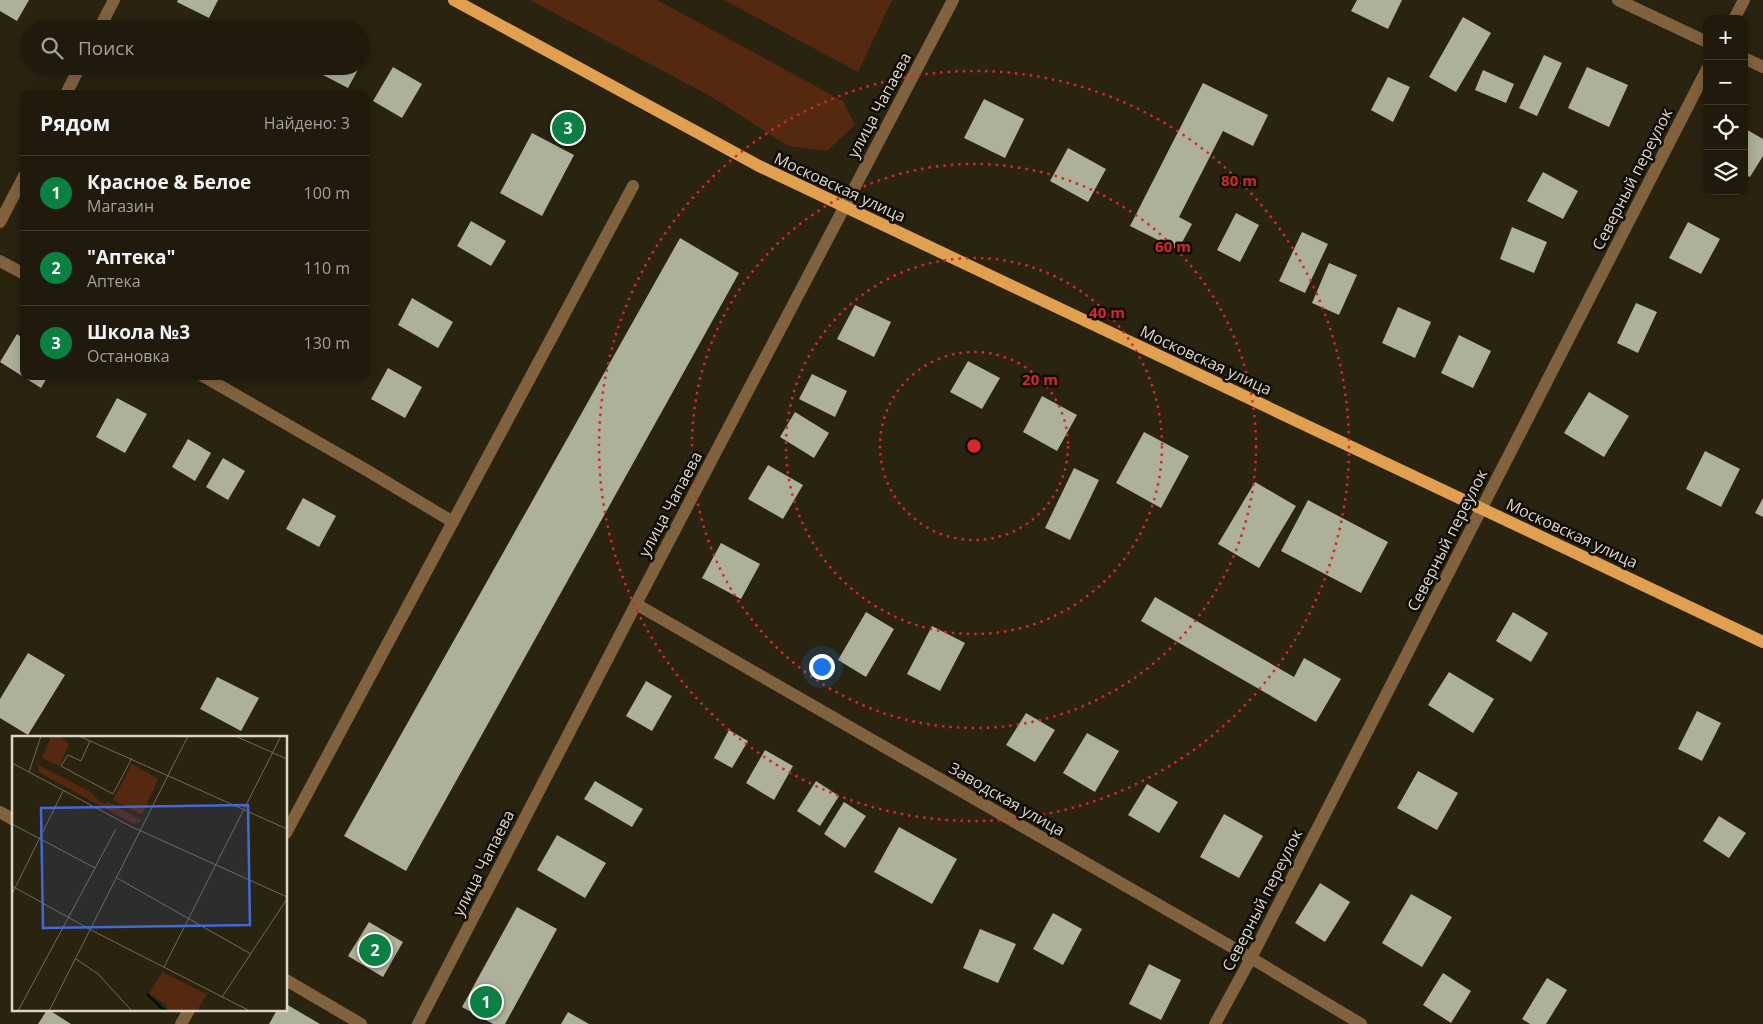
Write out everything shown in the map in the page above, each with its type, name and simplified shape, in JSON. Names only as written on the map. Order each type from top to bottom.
[{"type":"main road","name":"Московская улица","points":[[454,0],[759,166],[1763,642]]},
{"type":"street","points":[[104,20],[114,0]]},
{"type":"street","name":"улица Чапаева","points":[[418,1024],[953,0]]},
{"type":"street","points":[[1618,0],[1703,40]]},
{"type":"street","points":[[1736,15],[1744,0]]},
{"type":"street","points":[[1748,60],[1763,67]]},
{"type":"street","points":[[68,90],[76,75]]},
{"type":"street","name":"Северный переулок","points":[[1215,1024],[1251,958],[1703,77]]},
{"type":"street","points":[[0,222],[20,184]]},
{"type":"street","points":[[288,829],[633,186]]},
{"type":"street","points":[[0,261],[20,272]]},
{"type":"street","points":[[210,380],[453,522]]},
{"type":"street","name":"Заводская улица","points":[[636,604],[1251,958],[1361,1024]]},
{"type":"street","points":[[0,812],[12,819]]},
{"type":"street","points":[[288,981],[361,1024]]},
{"type":"street","points":[[181,1024],[188,1012]]},
{"type":"shaded area","points":[[530,0],[657,0],[843,101],[855,125],[827,151],[788,146],[712,97]]},
{"type":"shaded area","points":[[724,0],[892,0],[858,72]]},
{"type":"building","points":[[0,0],[29,0],[17,21],[0,11]]},
{"type":"building","points":[[178,0],[218,0],[209,18],[177,2]]},
{"type":"building","points":[[1357,0],[1402,0],[1388,29],[1351,11]]},
{"type":"building","points":[[1463,17],[1491,33],[1456,92],[1429,77]]},
{"type":"building","points":[[1544,55],[1562,63],[1537,116],[1519,108]]},
{"type":"building","points":[[393,67],[422,84],[402,118],[373,101]]},
{"type":"building","points":[[1587,67],[1628,85],[1609,127],[1568,108]]},
{"type":"building","points":[[1483,70],[1514,84],[1506,103],[1475,90]]},
{"type":"building","points":[[323,75],[355,75],[348,88]]},
{"type":"building","points":[[1388,77],[1410,87],[1393,122],[1371,110]]},
{"type":"building","points":[[1203,83],[1268,115],[1253,146],[1223,131],[1179,217],[1192,224],[1178,250],[1130,226]]},
{"type":"building","points":[[984,99],[1024,119],[1005,158],[964,138]]},
{"type":"building","points":[[1748,130],[1763,139],[1763,156],[1750,177],[1748,176]]},
{"type":"building","points":[[532,133],[574,155],[542,216],[500,193]]},
{"type":"building","points":[[1068,148],[1106,169],[1088,202],[1050,181]]},
{"type":"building","points":[[1543,172],[1578,191],[1563,219],[1527,201]]},
{"type":"building","points":[[1236,213],[1259,225],[1240,262],[1217,250]]},
{"type":"building","points":[[471,221],[506,241],[491,266],[457,246]]},
{"type":"building","points":[[1688,222],[1720,239],[1701,274],[1669,258]]},
{"type":"building","points":[[1512,227],[1547,242],[1534,273],[1500,259]]},
{"type":"building","points":[[1302,232],[1328,244],[1305,293],[1279,281]]},
{"type":"building","points":[[680,238],[739,273],[406,871],[344,836]]},
{"type":"building","points":[[1329,263],[1357,275],[1339,315],[1312,303]]},
{"type":"building","points":[[412,298],[453,322],[438,348],[398,325]]},
{"type":"building","points":[[1636,303],[1657,312],[1638,353],[1617,343]]},
{"type":"building","points":[[855,305],[891,322],[874,357],[837,339]]},
{"type":"building","points":[[1398,307],[1431,322],[1415,358],[1382,343]]},
{"type":"building","points":[[17,334],[20,336],[20,375],[0,362]]},
{"type":"building","points":[[1459,335],[1491,351],[1473,388],[1441,373]]},
{"type":"building","points":[[968,361],[1000,378],[982,409],[950,392]]},
{"type":"building","points":[[388,368],[422,387],[405,418],[371,399]]},
{"type":"building","points":[[812,374],[847,391],[835,417],[799,399]]},
{"type":"building","points":[[28,380],[46,380],[41,388]]},
{"type":"building","points":[[1589,392],[1629,416],[1604,457],[1564,433]]},
{"type":"building","points":[[1042,396],[1077,415],[1057,451],[1023,432]]},
{"type":"building","points":[[117,398],[147,414],[125,453],[96,437]]},
{"type":"building","points":[[795,412],[829,433],[814,458],[780,437]]},
{"type":"building","points":[[1144,432],[1189,456],[1161,508],[1116,483]]},
{"type":"building","points":[[188,439],[211,453],[195,481],[172,467]]},
{"type":"building","points":[[1705,451],[1740,469],[1721,507],[1686,489]]},
{"type":"building","points":[[223,458],[245,471],[228,500],[206,487]]},
{"type":"building","points":[[768,465],[803,485],[783,519],[748,499]]},
{"type":"building","points":[[1074,468],[1099,480],[1070,540],[1045,528]]},
{"type":"building","points":[[1255,482],[1296,506],[1259,568],[1218,544]]},
{"type":"building","points":[[303,498],[336,516],[319,547],[286,529]]},
{"type":"building","points":[[1763,498],[1763,517],[1755,513]]},
{"type":"building","points":[[1308,500],[1388,542],[1361,593],[1281,551]]},
{"type":"building","points":[[721,543],[760,564],[741,599],[702,578]]},
{"type":"building","points":[[1155,597],[1294,677],[1304,658],[1341,679],[1316,722],[1141,621]]},
{"type":"building","points":[[866,612],[894,629],[866,677],[838,660]]},
{"type":"building","points":[[1513,612],[1548,633],[1531,662],[1496,641]]},
{"type":"building","points":[[932,626],[965,643],[940,691],[907,674]]},
{"type":"building","points":[[28,653],[65,675],[28,735],[0,718],[0,699]]},
{"type":"building","points":[[1449,672],[1494,699],[1473,733],[1428,705]]},
{"type":"building","points":[[217,677],[259,698],[241,731],[200,709]]},
{"type":"building","points":[[646,681],[672,696],[652,731],[626,716]]},
{"type":"building","points":[[1697,711],[1721,723],[1702,761],[1678,749]]},
{"type":"building","points":[[1026,713],[1055,730],[1035,762],[1006,745]]},
{"type":"building","points":[[729,730],[748,741],[732,768],[714,758]]},
{"type":"building","points":[[1087,733],[1119,751],[1095,792],[1063,773]]},
{"type":"building","points":[[765,750],[793,766],[774,800],[746,783]]},
{"type":"building","points":[[1418,771],[1458,793],[1437,830],[1397,808]]},
{"type":"building","points":[[595,781],[643,809],[632,827],[584,799]]},
{"type":"building","points":[[816,781],[839,796],[820,826],[797,811]]},
{"type":"building","points":[[1147,784],[1178,802],[1159,833],[1128,815]]},
{"type":"building","points":[[844,802],[866,816],[845,848],[824,834]]},
{"type":"building","points":[[1224,814],[1263,836],[1239,878],[1200,857]]},
{"type":"building","points":[[1719,816],[1746,833],[1729,858],[1703,841]]},
{"type":"building","points":[[899,827],[957,859],[932,904],[874,872]]},
{"type":"building","points":[[557,835],[606,863],[585,898],[537,870]]},
{"type":"building","points":[[1320,883],[1350,902],[1325,942],[1295,923]]},
{"type":"building","points":[[1411,894],[1452,917],[1422,967],[1382,943]]},
{"type":"building","points":[[517,907],[557,929],[505,1024],[493,1024],[462,1007]]},
{"type":"building","points":[[1053,913],[1082,929],[1063,965],[1033,949]]},
{"type":"building","points":[[369,922],[403,942],[383,977],[348,956]]},
{"type":"building","points":[[980,929],[1016,944],[998,983],[963,968]]},
{"type":"building","points":[[1149,964],[1181,980],[1161,1020],[1129,1004]]},
{"type":"building","points":[[1443,973],[1471,991],[1451,1023],[1423,1005]]},
{"type":"building","points":[[1547,978],[1567,990],[1546,1024],[1530,1024],[1522,1019]]},
{"type":"building","points":[[288,1005],[320,1024],[269,1024],[276,1012],[288,1012]]},
{"type":"building","points":[[46,1012],[52,1012],[71,1024],[38,1024]]},
{"type":"building","points":[[568,1012],[589,1024],[561,1024]]},
{"type":"place","name":"Школа №3","points":[[568,128]]},
{"type":"place","name":"\"Аптека\"","points":[[375,950]]},
{"type":"place","name":"Красное & Белое","points":[[486,1002]]}]
